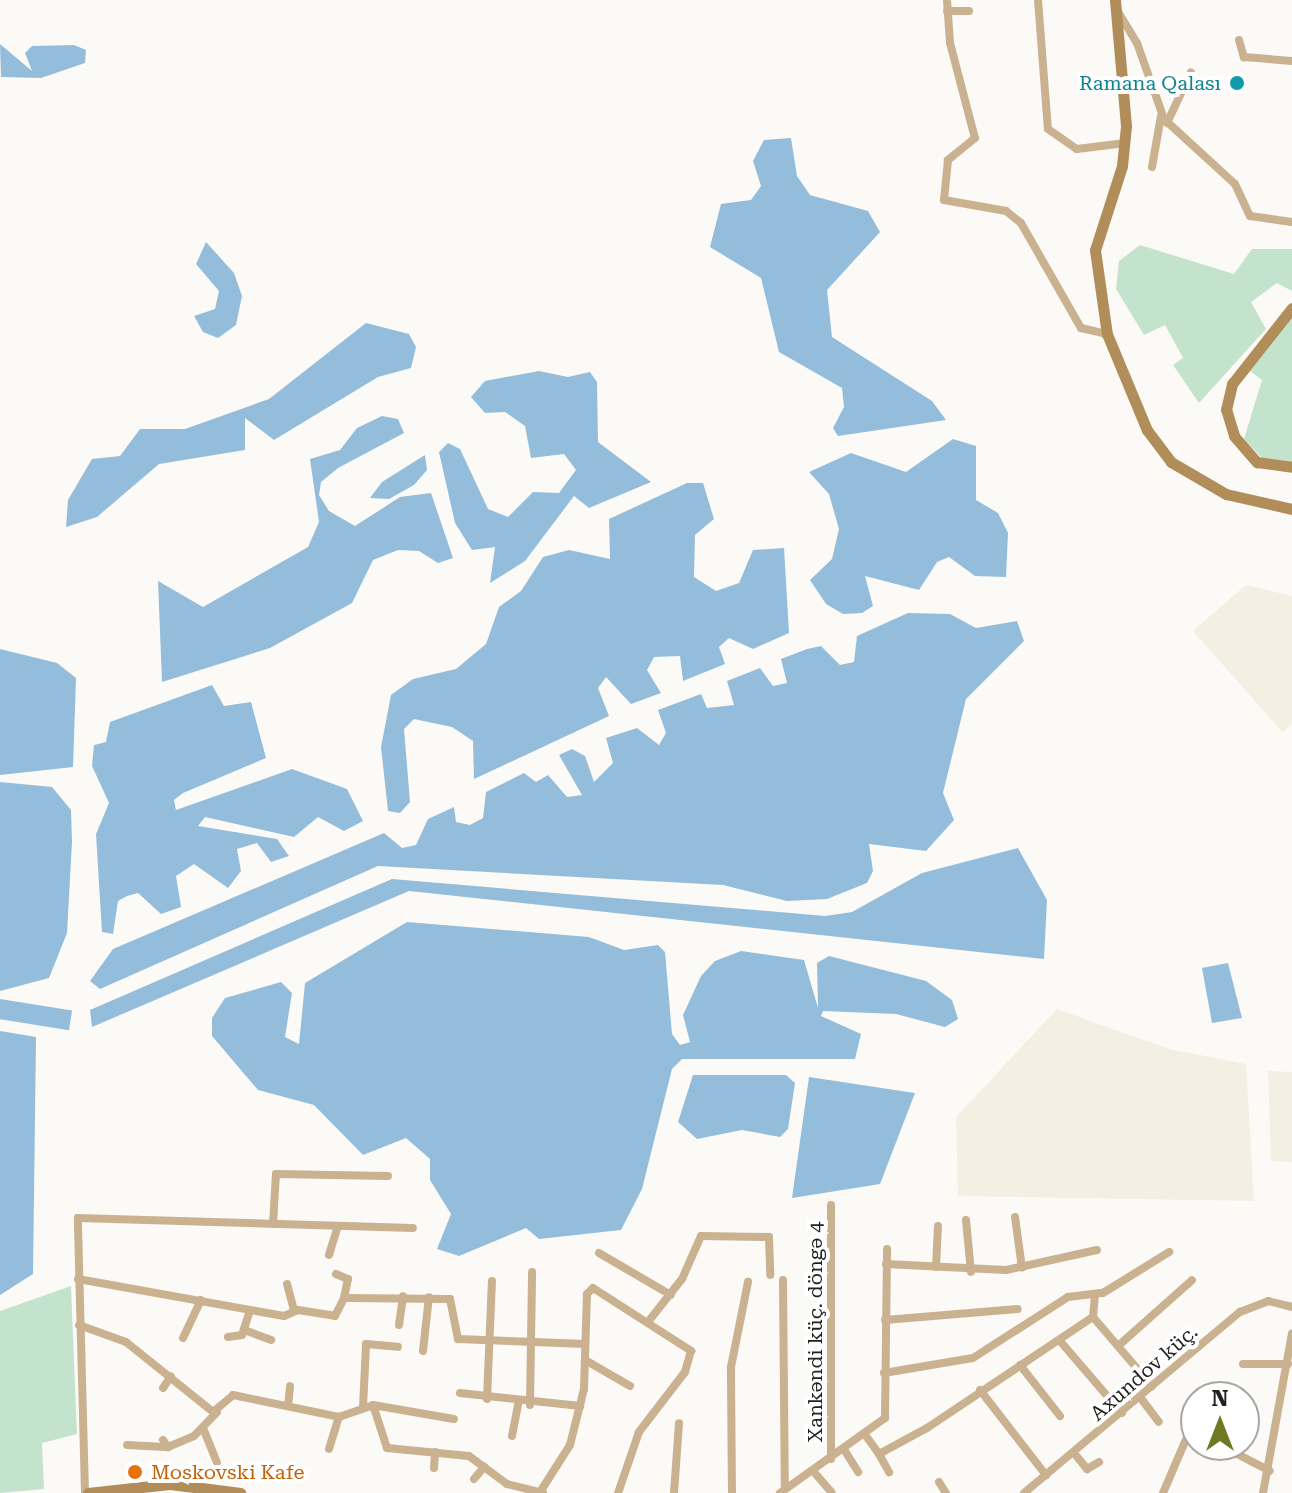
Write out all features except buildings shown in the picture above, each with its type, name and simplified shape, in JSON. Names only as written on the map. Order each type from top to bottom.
[{"type":"street","points":[[947,0],[975,138],[942,171],[944,200],[1006,211],[1021,223],[1081,328],[1107,334]]},
{"type":"street","points":[[1038,0],[1048,129],[1077,149],[1126,143]]},
{"type":"street","points":[[1116,5],[1126,143],[1095,250],[1107,334],[1147,430],[1171,462],[1226,494],[1292,509]]},
{"type":"street","points":[[1116,5],[1137,43],[1164,119],[1235,184],[1250,216],[1292,222]]},
{"type":"street","points":[[947,11],[969,11]]},
{"type":"street","points":[[1239,40],[1244,57],[1292,61]]},
{"type":"street","points":[[1152,167],[1164,119],[1191,72]]},
{"type":"street","points":[[1292,308],[1232,384],[1226,409],[1234,436],[1257,462],[1292,467]]},
{"type":"street","points":[[273,1224],[276,1174],[388,1176]]},
{"type":"street","name":"Xankəndi küç. döngə 4","points":[[831,1205],[831,1459]]},
{"type":"street","points":[[1015,1217],[1022,1268]]},
{"type":"street","points":[[240,1493],[170,1484],[86,1493],[78,1218],[413,1228]]},
{"type":"street","points":[[966,1220],[971,1272]]},
{"type":"street","points":[[329,1255],[338,1226]]},
{"type":"street","points":[[936,1267],[938,1226]]},
{"type":"street","points":[[648,1322],[671,1295],[701,1236],[769,1237],[770,1275]]},
{"type":"street","points":[[783,1491],[866,1436],[885,1418],[887,1249]]},
{"type":"street","points":[[886,1264],[971,1272],[1022,1268],[1097,1250]]},
{"type":"street","points":[[884,1373],[973,1358],[1068,1297],[1095,1295],[1169,1252]]},
{"type":"street","points":[[599,1253],[671,1295]]},
{"type":"street","points":[[530,1405],[532,1272]]},
{"type":"street","points":[[78,1279],[250,1310],[335,1316],[344,1298],[348,1279],[336,1274]]},
{"type":"street","points":[[783,1280],[783,1491]]},
{"type":"street","points":[[1118,1346],[1192,1280]]},
{"type":"street","points":[[487,1399],[492,1281]]},
{"type":"street","points":[[732,1493],[731,1367],[748,1282]]},
{"type":"street","points":[[287,1284],[294,1311]]},
{"type":"street","points":[[373,1405],[384,1446],[469,1456],[512,1486],[542,1491],[568,1452],[580,1406],[593,1288],[689,1346],[690,1355],[639,1432],[618,1493]]},
{"type":"street","points":[[1095,1295],[1093,1317],[1152,1386]]},
{"type":"street","points":[[344,1298],[403,1296],[453,1301],[455,1338],[585,1344]]},
{"type":"street","points":[[399,1325],[403,1296]]},
{"type":"street","points":[[423,1351],[429,1297]]},
{"type":"street","points":[[183,1338],[201,1300]]},
{"type":"street","name":"Axundov küç.","points":[[1024,1493],[1250,1306],[1278,1301],[1292,1307]]},
{"type":"street","points":[[885,1320],[1018,1309]]},
{"type":"street","points":[[244,1330],[250,1310]]},
{"type":"street","points":[[879,1454],[1060,1341],[1093,1317]]},
{"type":"street","points":[[79,1325],[107,1332],[217,1412]]},
{"type":"street","points":[[228,1337],[244,1330],[271,1340]]},
{"type":"street","points":[[1263,1493],[1270,1471],[1292,1334]]},
{"type":"street","points":[[1060,1341],[1122,1413]]},
{"type":"street","points":[[363,1408],[366,1344],[398,1347]]},
{"type":"street","points":[[585,1360],[630,1386]]},
{"type":"street","points":[[1243,1364],[1288,1364]]},
{"type":"street","points":[[1020,1365],[1060,1416]]},
{"type":"street","points":[[163,1388],[171,1376]]},
{"type":"street","points":[[288,1406],[290,1386]]},
{"type":"street","points":[[980,1390],[1046,1475]]},
{"type":"street","points":[[460,1393],[518,1404],[580,1406]]},
{"type":"street","points":[[127,1445],[164,1443],[203,1428],[233,1395],[339,1417],[373,1405],[454,1419]]},
{"type":"street","points":[[1140,1397],[1159,1422]]},
{"type":"street","points":[[512,1436],[518,1404]]},
{"type":"street","points":[[329,1449],[339,1417]]},
{"type":"street","points":[[674,1493],[679,1423]]},
{"type":"street","points":[[203,1428],[217,1462]]},
{"type":"street","points":[[866,1436],[889,1472]]},
{"type":"street","points":[[845,1451],[858,1472]]},
{"type":"street","points":[[434,1468],[435,1452]]},
{"type":"street","points":[[1074,1453],[1087,1469],[1099,1462]]},
{"type":"street","points":[[1165,1492],[1180,1459]]},
{"type":"street","points":[[1251,1461],[1270,1471]]},
{"type":"street","points":[[474,1479],[484,1467]]},
{"type":"street","points":[[813,1471],[831,1492]]},
{"type":"street","points":[[939,1482],[946,1493]]},
{"type":"shaded area","points":[[1246,585],[1292,596],[1292,723],[1283,733],[1193,631]]},
{"type":"shaded area","points":[[1057,1009],[1169,1049],[1246,1064],[1254,1201],[958,1196],[956,1117]]},
{"type":"shaded area","points":[[1268,1071],[1292,1072],[1292,1162],[1271,1161]]},
{"type":"green space","points":[[1140,245],[1234,274],[1252,249],[1292,249],[1292,291],[1277,283],[1251,302],[1266,329],[1199,403],[1173,365],[1183,358],[1165,325],[1144,335],[1116,289],[1119,261]]},
{"type":"green space","points":[[1292,316],[1292,463],[1265,461],[1244,439],[1262,380],[1250,371]]},
{"type":"green space","points":[[71,1286],[77,1434],[42,1443],[44,1489],[0,1493],[0,1311]]},
{"type":"water","points":[[0,44],[32,71],[25,53],[32,46],[74,45],[86,50],[85,63],[41,78],[1,77]]},
{"type":"water","points":[[791,138],[797,176],[810,195],[868,211],[880,232],[827,290],[832,337],[932,401],[946,420],[838,436],[833,428],[844,407],[842,388],[779,352],[761,278],[710,247],[721,204],[751,200],[761,186],[753,161],[764,140]]},
{"type":"water","points":[[206,242],[234,273],[242,296],[236,325],[218,338],[203,332],[194,316],[215,309],[219,291],[196,264]]},
{"type":"water","points":[[366,323],[409,334],[416,347],[411,368],[378,377],[274,440],[245,418],[245,450],[159,464],[97,517],[66,527],[68,500],[92,459],[120,456],[140,429],[185,429],[269,399]]},
{"type":"water","points":[[539,371],[568,377],[590,372],[597,382],[598,442],[651,482],[589,508],[574,496],[525,561],[490,583],[495,547],[472,550],[455,523],[439,452],[448,443],[460,449],[488,509],[508,517],[533,492],[559,493],[576,470],[564,454],[531,458],[525,426],[505,412],[485,413],[471,397],[485,381]]},
{"type":"water","points":[[382,416],[398,419],[404,433],[338,468],[321,482],[319,495],[329,511],[355,526],[400,497],[431,493],[453,558],[438,563],[419,551],[398,550],[373,560],[352,603],[270,648],[162,682],[158,581],[203,607],[308,547],[319,522],[310,459],[340,450],[357,428]]},
{"type":"water","points":[[953,439],[976,446],[976,500],[998,513],[1008,533],[1006,577],[975,576],[949,557],[937,562],[919,590],[865,576],[873,606],[862,613],[843,614],[826,604],[810,580],[832,559],[839,529],[829,494],[809,472],[851,453],[906,472]]},
{"type":"water","points":[[425,455],[427,470],[414,485],[389,499],[370,498],[382,482]]},
{"type":"water","points":[[687,483],[703,483],[714,519],[695,535],[694,577],[716,591],[739,583],[753,550],[784,548],[789,633],[753,649],[729,638],[719,647],[725,664],[683,681],[680,656],[654,657],[647,670],[661,693],[631,704],[606,677],[598,688],[609,716],[474,779],[473,741],[452,727],[414,719],[404,729],[410,802],[400,813],[388,811],[381,747],[391,695],[413,679],[456,669],[486,644],[499,607],[521,591],[543,557],[569,550],[610,559],[609,519]]},
{"type":"water","points":[[908,613],[950,614],[976,628],[1017,621],[1024,641],[966,699],[943,793],[954,820],[926,851],[869,844],[873,871],[867,883],[827,899],[787,901],[723,885],[378,866],[100,989],[90,981],[113,949],[384,833],[402,848],[416,845],[428,819],[454,807],[456,822],[470,825],[483,818],[486,792],[524,773],[536,782],[548,775],[567,797],[582,795],[559,755],[572,749],[585,756],[594,782],[613,763],[606,738],[637,728],[659,745],[666,733],[658,710],[701,694],[707,708],[734,705],[727,681],[760,668],[773,686],[787,683],[781,659],[807,649],[821,646],[840,665],[854,662],[857,636]]},
{"type":"water","points":[[0,649],[57,663],[76,678],[73,767],[0,775]]},
{"type":"water","points":[[212,685],[224,706],[251,702],[266,758],[183,793],[174,800],[176,810],[292,769],[347,789],[363,821],[344,831],[318,817],[294,837],[205,817],[198,826],[277,839],[289,856],[271,862],[257,843],[237,849],[241,871],[228,888],[194,864],[176,876],[181,907],[161,914],[138,893],[127,896],[118,901],[113,934],[102,932],[96,834],[109,803],[92,766],[94,745],[106,742],[110,722]]},
{"type":"water","points":[[0,782],[52,787],[71,810],[72,842],[67,933],[49,978],[0,991]]},
{"type":"water","points":[[1018,848],[1047,900],[1044,959],[409,891],[92,1027],[90,1010],[392,879],[825,916],[852,912],[922,873]]},
{"type":"water","points":[[407,922],[589,937],[624,950],[658,945],[665,952],[672,1034],[680,1045],[690,1042],[683,1015],[701,976],[715,961],[741,951],[804,960],[818,1008],[817,963],[829,956],[926,981],[952,1000],[958,1019],[945,1027],[896,1014],[823,1011],[821,1016],[861,1034],[855,1059],[682,1059],[672,1069],[642,1189],[621,1230],[539,1239],[526,1228],[459,1256],[437,1249],[451,1214],[430,1180],[430,1159],[406,1138],[363,1155],[314,1105],[258,1090],[212,1036],[212,1018],[225,998],[281,982],[292,993],[285,1037],[299,1044],[305,983]]},
{"type":"water","points":[[1228,963],[1242,1018],[1212,1023],[1202,968]]},
{"type":"water","points":[[0,999],[72,1010],[69,1030],[0,1019]]},
{"type":"water","points":[[0,1031],[36,1037],[33,1274],[0,1295]]},
{"type":"water","points":[[693,1075],[786,1075],[795,1083],[788,1129],[780,1137],[742,1130],[697,1139],[678,1122]]},
{"type":"water","points":[[809,1077],[915,1093],[880,1184],[792,1198]]},
{"type":"place","name":"Ramana Qalası","points":[[1237,83]]},
{"type":"place","name":"Moskovski Kafe","points":[[135,1472]]}]
